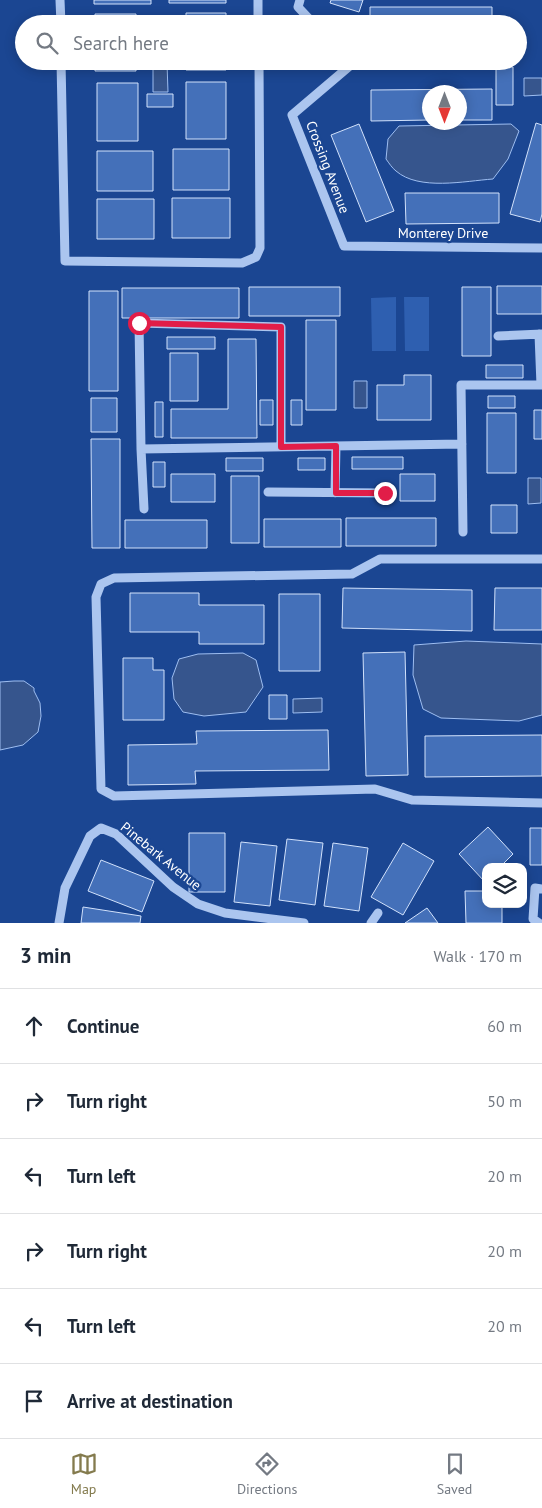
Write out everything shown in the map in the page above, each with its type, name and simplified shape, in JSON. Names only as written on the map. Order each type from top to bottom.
[{"type":"lane","points":[[60,0],[61,15]]},
{"type":"lane","points":[[258,0],[258,15]]},
{"type":"lane","points":[[300,0],[298,7],[306,15]]},
{"type":"lane","points":[[61,70],[65,261],[242,263],[256,257],[260,248],[258,70]]},
{"type":"lane","name":"Crossing Avenue","points":[[343,70],[292,115],[344,246]]},
{"type":"lane","name":"Monterey Drive","points":[[344,246],[542,248]]},
{"type":"lane","points":[[144,508],[139,323],[281,327],[281,447]]},
{"type":"lane","points":[[463,532],[460,385],[542,385],[541,334],[498,336]]},
{"type":"lane","points":[[141,449],[462,444]]},
{"type":"lane","points":[[336,446],[336,493]]},
{"type":"lane","points":[[268,492],[385,493]]},
{"type":"lane","points":[[542,559],[380,560],[352,574],[114,578],[101,584],[96,597],[101,789],[114,796],[375,789],[412,800],[542,803]]},
{"type":"lane","name":"Pinebark Avenue","points":[[59,923],[65,888],[90,836],[101,828],[116,834],[173,887],[198,904],[225,913],[304,923]]},
{"type":"lane","points":[[540,923],[533,919],[535,888],[542,889]]},
{"type":"lane","points":[[372,923],[378,913]]},
{"type":"shaded area","points":[[153,70],[167,70],[168,92],[153,92]]},
{"type":"shaded area","points":[[524,78],[542,78],[542,95],[524,96]]},
{"type":"shaded area","points":[[511,124],[519,131],[508,159],[493,179],[456,183],[417,181],[396,171],[386,159],[388,139],[399,126],[422,126],[422,130],[467,130],[467,125]]},
{"type":"shaded area","points":[[396,297],[396,351],[372,351],[371,298]]},
{"type":"shaded area","points":[[404,297],[429,297],[429,351],[405,351]]},
{"type":"shaded area","points":[[354,381],[367,381],[367,408],[354,408]]},
{"type":"shaded area","points":[[528,478],[541,478],[541,503],[528,504]]},
{"type":"shaded area","points":[[466,641],[542,644],[542,715],[519,721],[441,718],[423,709],[413,675],[414,645]]},
{"type":"shaded area","points":[[243,653],[256,660],[263,687],[246,712],[204,716],[183,712],[174,699],[172,678],[179,659],[198,654]]},
{"type":"shaded area","points":[[24,681],[34,688],[40,703],[41,716],[38,732],[23,745],[0,750],[0,682]]},
{"type":"shaded area","points":[[322,698],[322,712],[293,713],[293,699]]},
{"type":"building","points":[[94,0],[151,0],[151,4],[94,4]]},
{"type":"building","points":[[169,0],[226,0],[226,3],[169,3]]},
{"type":"building","points":[[331,0],[363,0],[359,12],[330,3]]},
{"type":"building","points":[[370,7],[492,7],[492,15],[370,15]]},
{"type":"building","points":[[186,13],[226,13],[226,15],[186,15]]},
{"type":"building","points":[[95,14],[136,14],[136,15]]},
{"type":"building","points":[[95,70],[136,70],[136,71]]},
{"type":"building","points":[[496,70],[513,70],[513,105],[496,105]]},
{"type":"building","points":[[186,82],[226,82],[226,139],[186,139]]},
{"type":"building","points":[[97,83],[138,83],[138,141],[97,141]]},
{"type":"building","points":[[467,89],[492,89],[492,120],[467,120]]},
{"type":"building","points":[[371,90],[422,90],[422,120],[371,121]]},
{"type":"building","points":[[147,94],[173,94],[173,107],[147,107]]},
{"type":"building","points":[[536,123],[542,125],[542,214],[540,222],[510,214]]},
{"type":"building","points":[[359,124],[394,211],[366,222],[331,135]]},
{"type":"building","points":[[173,149],[229,149],[229,190],[173,190]]},
{"type":"building","points":[[97,151],[153,151],[153,191],[97,191]]},
{"type":"building","points":[[405,193],[499,193],[499,223],[406,224]]},
{"type":"building","points":[[172,198],[230,198],[230,238],[172,238]]},
{"type":"building","points":[[97,199],[154,199],[154,239],[97,239]]},
{"type":"building","points":[[497,286],[542,286],[542,314],[497,314]]},
{"type":"building","points":[[249,287],[340,287],[340,316],[249,316]]},
{"type":"building","points":[[462,287],[491,287],[491,356],[462,356]]},
{"type":"building","points":[[122,288],[239,288],[239,318],[122,318]]},
{"type":"building","points":[[89,291],[118,291],[118,391],[89,391]]},
{"type":"building","points":[[306,320],[336,320],[336,410],[306,410]]},
{"type":"building","points":[[167,337],[215,337],[215,349],[167,349]]},
{"type":"building","points":[[228,339],[256,339],[257,438],[171,438],[171,409],[228,409]]},
{"type":"building","points":[[170,353],[198,353],[198,401],[170,401]]},
{"type":"building","points":[[486,365],[523,365],[523,378],[486,378]]},
{"type":"building","points":[[404,375],[431,375],[431,420],[377,420],[377,385],[404,385]]},
{"type":"building","points":[[488,396],[515,396],[515,408],[488,408]]},
{"type":"building","points":[[91,398],[117,398],[117,432],[91,432]]},
{"type":"building","points":[[260,400],[273,400],[273,425],[260,425]]},
{"type":"building","points":[[291,400],[302,400],[302,425],[291,425]]},
{"type":"building","points":[[155,402],[163,402],[163,437],[155,437]]},
{"type":"building","points":[[534,410],[542,410],[542,439],[534,439]]},
{"type":"building","points":[[487,413],[516,413],[516,473],[487,473]]},
{"type":"building","points":[[91,439],[120,439],[120,548],[92,548]]},
{"type":"building","points":[[352,457],[403,457],[403,469],[352,469]]},
{"type":"building","points":[[226,458],[263,458],[263,471],[226,471]]},
{"type":"building","points":[[298,458],[325,458],[325,470],[298,470]]},
{"type":"building","points":[[153,462],[165,462],[165,487],[153,487]]},
{"type":"building","points":[[171,474],[215,474],[215,502],[171,502]]},
{"type":"building","points":[[400,474],[435,474],[435,501],[400,501]]},
{"type":"building","points":[[231,476],[259,476],[259,543],[231,543]]},
{"type":"building","points":[[491,505],[517,505],[517,533],[491,533]]},
{"type":"building","points":[[346,518],[436,518],[436,546],[346,546]]},
{"type":"building","points":[[264,519],[341,519],[341,547],[264,547]]},
{"type":"building","points":[[125,520],[207,520],[207,548],[125,548]]},
{"type":"building","points":[[343,588],[472,590],[472,631],[342,628]]},
{"type":"building","points":[[495,588],[542,588],[542,630],[494,630]]},
{"type":"building","points":[[130,593],[199,593],[199,605],[264,605],[264,644],[199,644],[199,632],[130,632]]},
{"type":"building","points":[[279,594],[320,594],[320,671],[279,671]]},
{"type":"building","points":[[405,652],[408,775],[366,776],[363,653]]},
{"type":"building","points":[[123,658],[153,658],[153,670],[164,670],[164,720],[123,720]]},
{"type":"building","points":[[269,695],[287,695],[287,719],[269,719]]},
{"type":"building","points":[[328,730],[329,770],[195,771],[196,784],[128,785],[128,745],[197,744],[196,731]]},
{"type":"building","points":[[542,735],[542,776],[425,777],[425,736]]},
{"type":"building","points":[[488,827],[513,854],[504,863],[482,863],[482,879],[459,854]]},
{"type":"building","points":[[530,828],[542,828],[542,865],[530,865]]},
{"type":"building","points":[[189,833],[225,833],[225,892],[189,892]]},
{"type":"building","points":[[287,839],[323,843],[315,905],[279,900]]},
{"type":"building","points":[[241,842],[277,846],[270,906],[234,902]]},
{"type":"building","points":[[333,843],[368,848],[359,911],[324,906]]},
{"type":"building","points":[[403,843],[434,861],[403,915],[371,897]]},
{"type":"building","points":[[101,860],[154,881],[142,912],[88,891]]},
{"type":"building","points":[[465,891],[482,891],[482,908],[502,908],[502,923],[466,923]]},
{"type":"building","points":[[83,907],[141,916],[140,923],[81,923]]},
{"type":"building","points":[[427,908],[438,923],[405,923]]},
{"type":"route","points":[[139,323],[281,327],[281,447],[336,446],[336,493],[385,493]]}]
